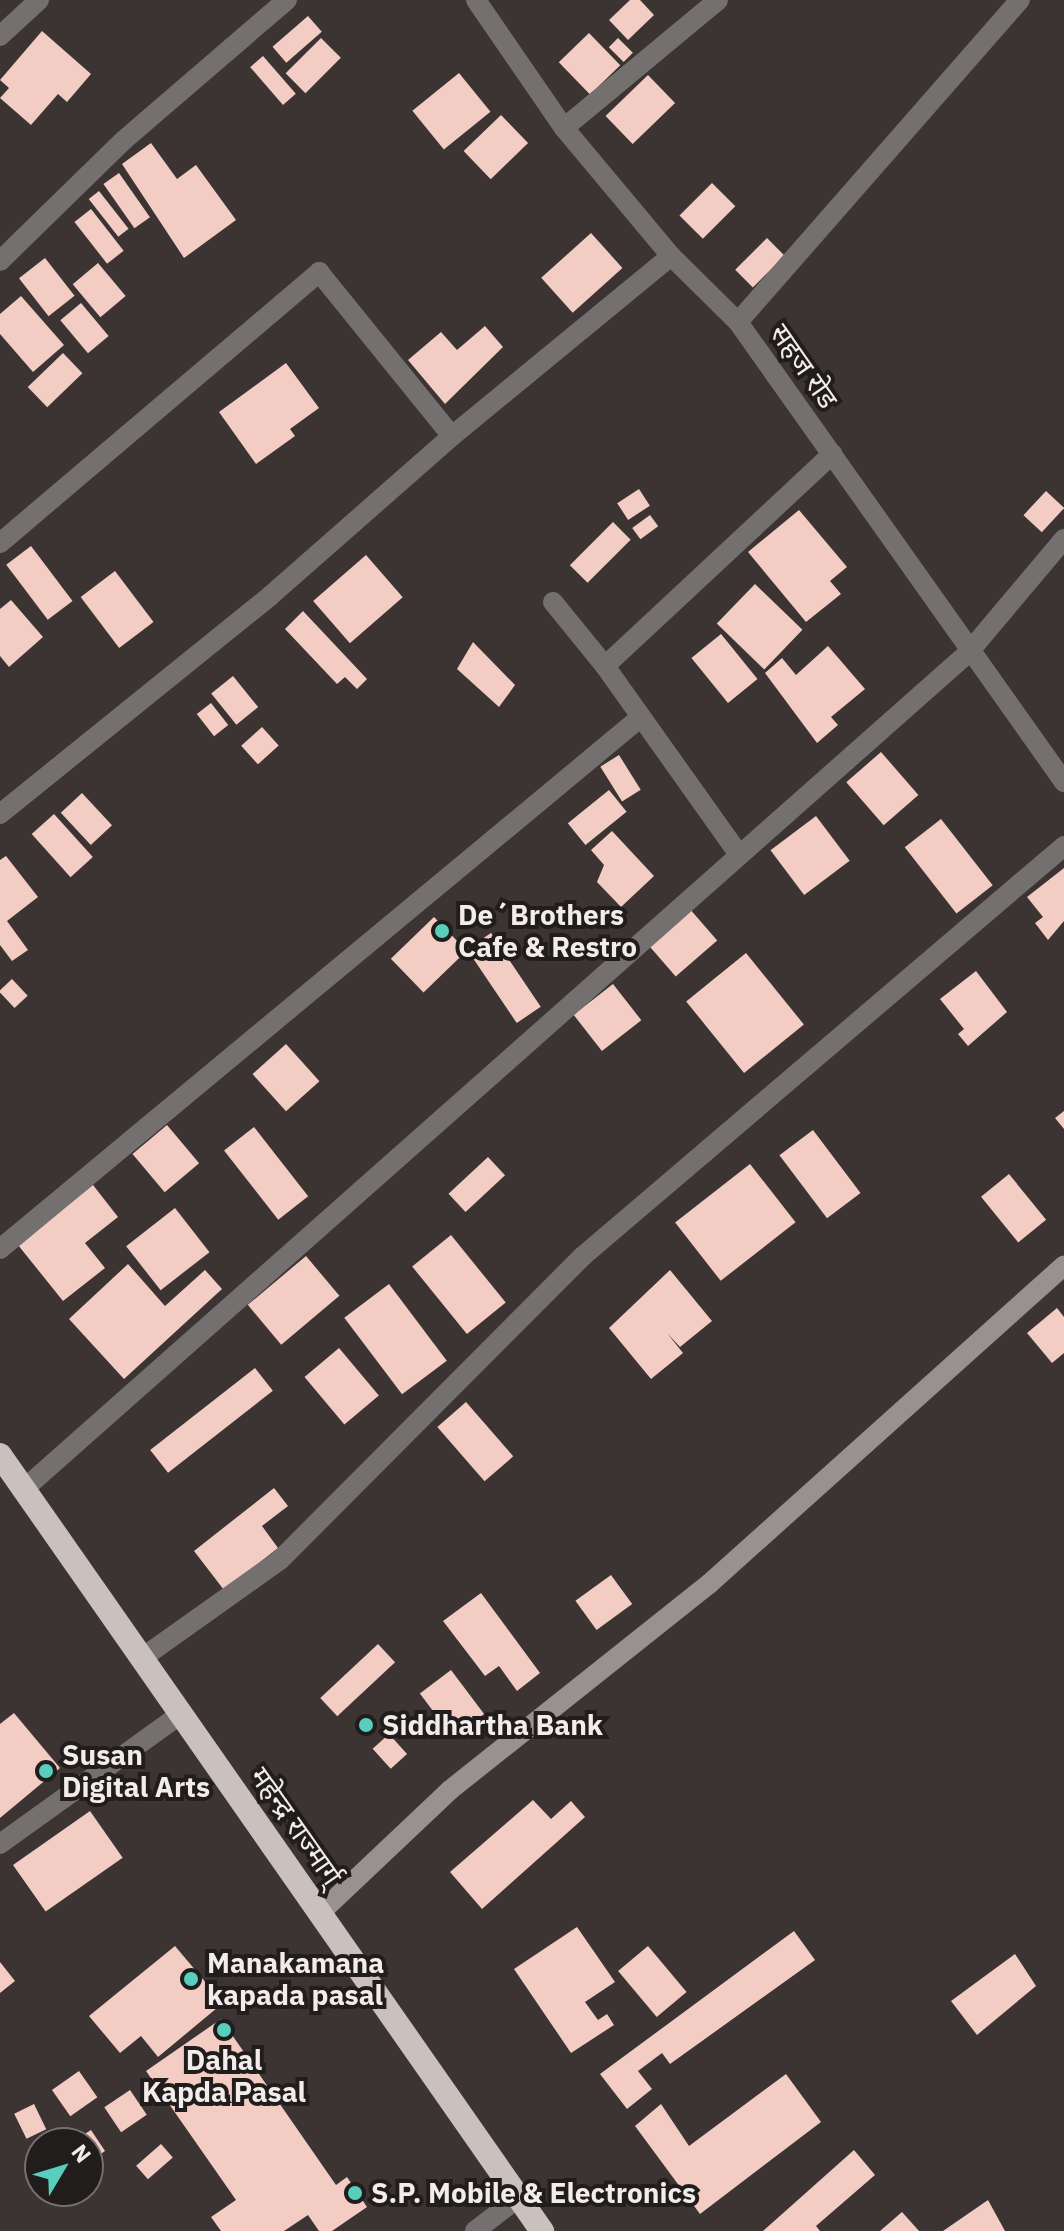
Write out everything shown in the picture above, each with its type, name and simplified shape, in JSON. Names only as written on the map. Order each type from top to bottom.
[{"type":"highway","name":"महेन्द्र राज्मार्ग्","points":[[0,1455],[542,2231]]},
{"type":"main road","points":[[320,1913],[450,1790],[709,1584],[1064,1265]]},
{"type":"street","points":[[0,36],[39,0]]},
{"type":"street","points":[[0,261],[124,140],[287,0]]},
{"type":"street","name":"सहज रोड","points":[[476,0],[564,128],[671,256],[738,322],[968,653],[1064,782]]},
{"type":"street","points":[[564,128],[718,0]]},
{"type":"street","points":[[738,322],[1020,0]]},
{"type":"street","points":[[0,814],[270,596],[452,436],[671,256]]},
{"type":"street","points":[[0,543],[319,272],[452,436]]},
{"type":"street","points":[[605,666],[832,454]]},
{"type":"street","points":[[24,1489],[737,852],[968,653],[1064,539]]},
{"type":"street","points":[[553,602],[605,666],[737,852]]},
{"type":"street","points":[[0,1249],[641,717]]},
{"type":"street","points":[[142,1658],[280,1560],[583,1256],[1064,846]]},
{"type":"street","points":[[0,1844],[181,1714]]},
{"type":"street","points":[[475,2231],[519,2197]]},
{"type":"building","points":[[630,0],[640,0],[654,15],[628,40],[609,20]]},
{"type":"building","points":[[308,16],[322,32],[286,63],[273,47]]},
{"type":"building","points":[[42,31],[91,74],[67,102],[58,94],[31,125],[0,98],[9,88],[0,80]]},
{"type":"building","points":[[589,33],[620,65],[590,95],[559,62]]},
{"type":"building","points":[[321,38],[341,58],[305,93],[286,73]]},
{"type":"building","points":[[618,38],[633,53],[624,62],[609,47]]},
{"type":"building","points":[[263,56],[296,94],[283,105],[250,67]]},
{"type":"building","points":[[459,73],[490,112],[444,150],[412,111]]},
{"type":"building","points":[[648,75],[675,103],[633,144],[606,116]]},
{"type":"building","points":[[501,115],[528,143],[491,179],[464,151]]},
{"type":"building","points":[[151,143],[177,179],[196,165],[236,220],[184,258],[122,164]]},
{"type":"building","points":[[119,173],[150,217],[134,228],[103,184]]},
{"type":"building","points":[[712,183],[735,206],[703,239],[679,216]]},
{"type":"building","points":[[99,191],[129,229],[118,237],[89,199]]},
{"type":"building","points":[[91,209],[124,251],[107,264],[74,222]]},
{"type":"building","points":[[591,233],[622,268],[573,313],[541,278]]},
{"type":"building","points":[[767,238],[785,256],[753,287],[735,270]]},
{"type":"building","points":[[45,258],[75,296],[49,316],[19,278]]},
{"type":"building","points":[[98,263],[126,296],[100,317],[73,284]]},
{"type":"building","points":[[21,296],[64,345],[33,372],[0,334],[0,314]]},
{"type":"building","points":[[81,303],[109,336],[88,353],[60,320]]},
{"type":"building","points":[[485,326],[503,347],[445,404],[408,360],[441,332],[457,350]]},
{"type":"building","points":[[63,353],[82,373],[47,407],[28,387]]},
{"type":"building","points":[[286,363],[319,408],[290,429],[295,436],[256,464],[219,412]]},
{"type":"building","points":[[639,489],[650,506],[628,520],[617,503]]},
{"type":"building","points":[[1046,491],[1064,508],[1042,532],[1023,515]]},
{"type":"building","points":[[799,510],[847,567],[830,581],[841,594],[806,622],[748,552]]},
{"type":"building","points":[[650,515],[658,526],[640,539],[632,528]]},
{"type":"building","points":[[613,522],[631,540],[588,583],[570,565]]},
{"type":"building","points":[[31,546],[73,601],[48,620],[6,565]]},
{"type":"building","points":[[366,555],[403,597],[350,643],[313,601]]},
{"type":"building","points":[[115,571],[154,622],[119,648],[81,597]]},
{"type":"building","points":[[755,584],[802,630],[764,669],[717,624]]},
{"type":"building","points":[[11,600],[43,637],[9,667],[0,656],[0,609]]},
{"type":"building","points":[[303,611],[367,679],[357,689],[345,677],[337,684],[285,629]]},
{"type":"building","points":[[721,634],[758,679],[728,703],[691,658]]},
{"type":"building","points":[[473,642],[515,685],[499,707],[457,669]]},
{"type":"building","points":[[828,646],[865,689],[831,717],[838,725],[817,743],[765,673],[782,658],[796,675]]},
{"type":"building","points":[[233,676],[258,707],[236,725],[211,694]]},
{"type":"building","points":[[211,703],[228,725],[214,736],[197,714]]},
{"type":"building","points":[[262,727],[279,746],[258,764],[241,746]]},
{"type":"building","points":[[881,752],[918,795],[884,825],[846,782]]},
{"type":"building","points":[[619,755],[641,790],[622,801],[600,767]]},
{"type":"building","points":[[609,790],[627,812],[585,845],[568,823]]},
{"type":"building","points":[[82,793],[112,825],[91,845],[61,813]]},
{"type":"building","points":[[54,814],[93,857],[71,877],[32,834]]},
{"type":"building","points":[[816,816],[850,861],[804,895],[770,850]]},
{"type":"building","points":[[941,819],[993,885],[956,914],[905,847]]},
{"type":"building","points":[[612,831],[654,876],[621,907],[597,882],[604,865],[591,850]]},
{"type":"building","points":[[6,856],[38,897],[7,921],[28,950],[12,961],[0,945],[0,860]]},
{"type":"building","points":[[1064,868],[1064,921],[1048,940],[1035,923],[1043,917],[1027,897]]},
{"type":"building","points":[[689,908],[717,940],[676,977],[647,944]]},
{"type":"building","points":[[434,917],[467,951],[423,992],[391,959]]},
{"type":"building","points":[[491,933],[541,1007],[517,1023],[467,949]]},
{"type":"building","points":[[746,953],[804,1024],[744,1073],[686,1001]]},
{"type":"building","points":[[976,971],[1007,1012],[968,1046],[958,1034],[964,1029],[940,999]]},
{"type":"building","points":[[12,979],[28,996],[15,1008],[0,993]]},
{"type":"building","points":[[613,984],[641,1020],[602,1051],[574,1015]]},
{"type":"building","points":[[286,1044],[319,1081],[286,1111],[253,1074]]},
{"type":"building","points":[[1064,1111],[1064,1129],[1055,1118]]},
{"type":"building","points":[[167,1125],[199,1163],[165,1192],[133,1154]]},
{"type":"building","points":[[254,1127],[308,1196],[278,1220],[224,1150]]},
{"type":"building","points":[[813,1130],[861,1193],[827,1218],[779,1155]]},
{"type":"building","points":[[488,1157],[505,1175],[466,1212],[449,1194]]},
{"type":"building","points":[[750,1164],[796,1222],[721,1281],[675,1222]]},
{"type":"building","points":[[1009,1174],[1046,1220],[1018,1243],[981,1197]]},
{"type":"building","points":[[93,1185],[118,1217],[85,1243],[105,1268],[63,1301],[18,1245]]},
{"type":"building","points":[[175,1208],[209,1252],[161,1290],[126,1246]]},
{"type":"building","points":[[451,1235],[506,1303],[467,1334],[412,1266]]},
{"type":"building","points":[[306,1256],[339,1296],[281,1345],[248,1305]]},
{"type":"building","points":[[128,1264],[165,1306],[205,1270],[222,1289],[124,1379],[69,1319]]},
{"type":"building","points":[[670,1270],[712,1321],[680,1347],[667,1333],[683,1353],[651,1379],[609,1328]]},
{"type":"building","points":[[389,1284],[447,1361],[402,1394],[344,1318]]},
{"type":"building","points":[[1057,1308],[1064,1317],[1064,1353],[1052,1363],[1027,1333]]},
{"type":"building","points":[[339,1348],[379,1395],[344,1424],[305,1377]]},
{"type":"building","points":[[255,1368],[273,1391],[168,1473],[150,1450]]},
{"type":"building","points":[[466,1402],[513,1456],[485,1481],[437,1427]]},
{"type":"building","points":[[274,1488],[288,1506],[262,1526],[278,1548],[224,1590],[194,1551]]},
{"type":"building","points":[[611,1575],[632,1604],[597,1630],[575,1601]]},
{"type":"building","points":[[481,1593],[540,1673],[517,1691],[499,1666],[485,1676],[443,1621]]},
{"type":"building","points":[[378,1644],[395,1662],[337,1716],[320,1698]]},
{"type":"building","points":[[451,1670],[484,1714],[453,1737],[420,1693]]},
{"type":"building","points":[[14,1713],[60,1768],[0,1818],[0,1724]]},
{"type":"building","points":[[389,1734],[407,1754],[391,1769],[373,1749]]},
{"type":"building","points":[[533,1800],[551,1819],[571,1801],[585,1817],[482,1909],[450,1872]]},
{"type":"building","points":[[90,1811],[123,1858],[46,1912],[13,1865]]},
{"type":"building","points":[[577,1927],[615,1982],[585,2002],[598,2020],[607,2014],[614,2025],[571,2053],[514,1969]]},
{"type":"building","points":[[794,1931],[815,1960],[670,2064],[662,2053],[638,2071],[652,2089],[627,2109],[600,2074]]},
{"type":"building","points":[[175,1946],[223,2003],[158,2057],[141,2036],[120,2053],[89,2016]]},
{"type":"building","points":[[648,1946],[687,1992],[657,2017],[618,1971]]},
{"type":"building","points":[[1015,1954],[1036,1986],[977,2035],[951,2001]]},
{"type":"building","points":[[0,1962],[15,1981],[0,1993]]},
{"type":"building","points":[[221,2019],[336,2185],[347,2177],[367,2207],[332,2231],[319,2231],[308,2215],[284,2231],[221,2231],[211,2217],[236,2200],[146,2071]]},
{"type":"building","points":[[79,2071],[97,2097],[70,2116],[52,2090]]},
{"type":"building","points":[[786,2074],[821,2122],[700,2214],[635,2126],[661,2104],[689,2146]]},
{"type":"building","points":[[130,2090],[147,2115],[121,2132],[104,2107]]},
{"type":"building","points":[[34,2104],[45,2127],[24,2127],[24,2134],[14,2114]]},
{"type":"building","points":[[161,2144],[173,2158],[148,2179],[136,2166]]},
{"type":"building","points":[[854,2150],[875,2175],[816,2226],[820,2231],[763,2231]]},
{"type":"building","points":[[988,2200],[1005,2231],[943,2231]]},
{"type":"building","points":[[902,2212],[919,2231],[880,2231]]},
{"type":"place","name":"De´Brothers Cafe & Restro","points":[[442,931]]},
{"type":"place","name":"Siddhartha Bank","points":[[366,1725]]},
{"type":"place","name":"Susan Digital Arts","points":[[46,1771]]},
{"type":"place","name":"Manakamana kapada pasal","points":[[191,1979]]},
{"type":"place","name":"Dahal Kapda Pasal","points":[[224,2030]]},
{"type":"place","name":"S.P. Mobile & Electronics","points":[[355,2193]]}]
